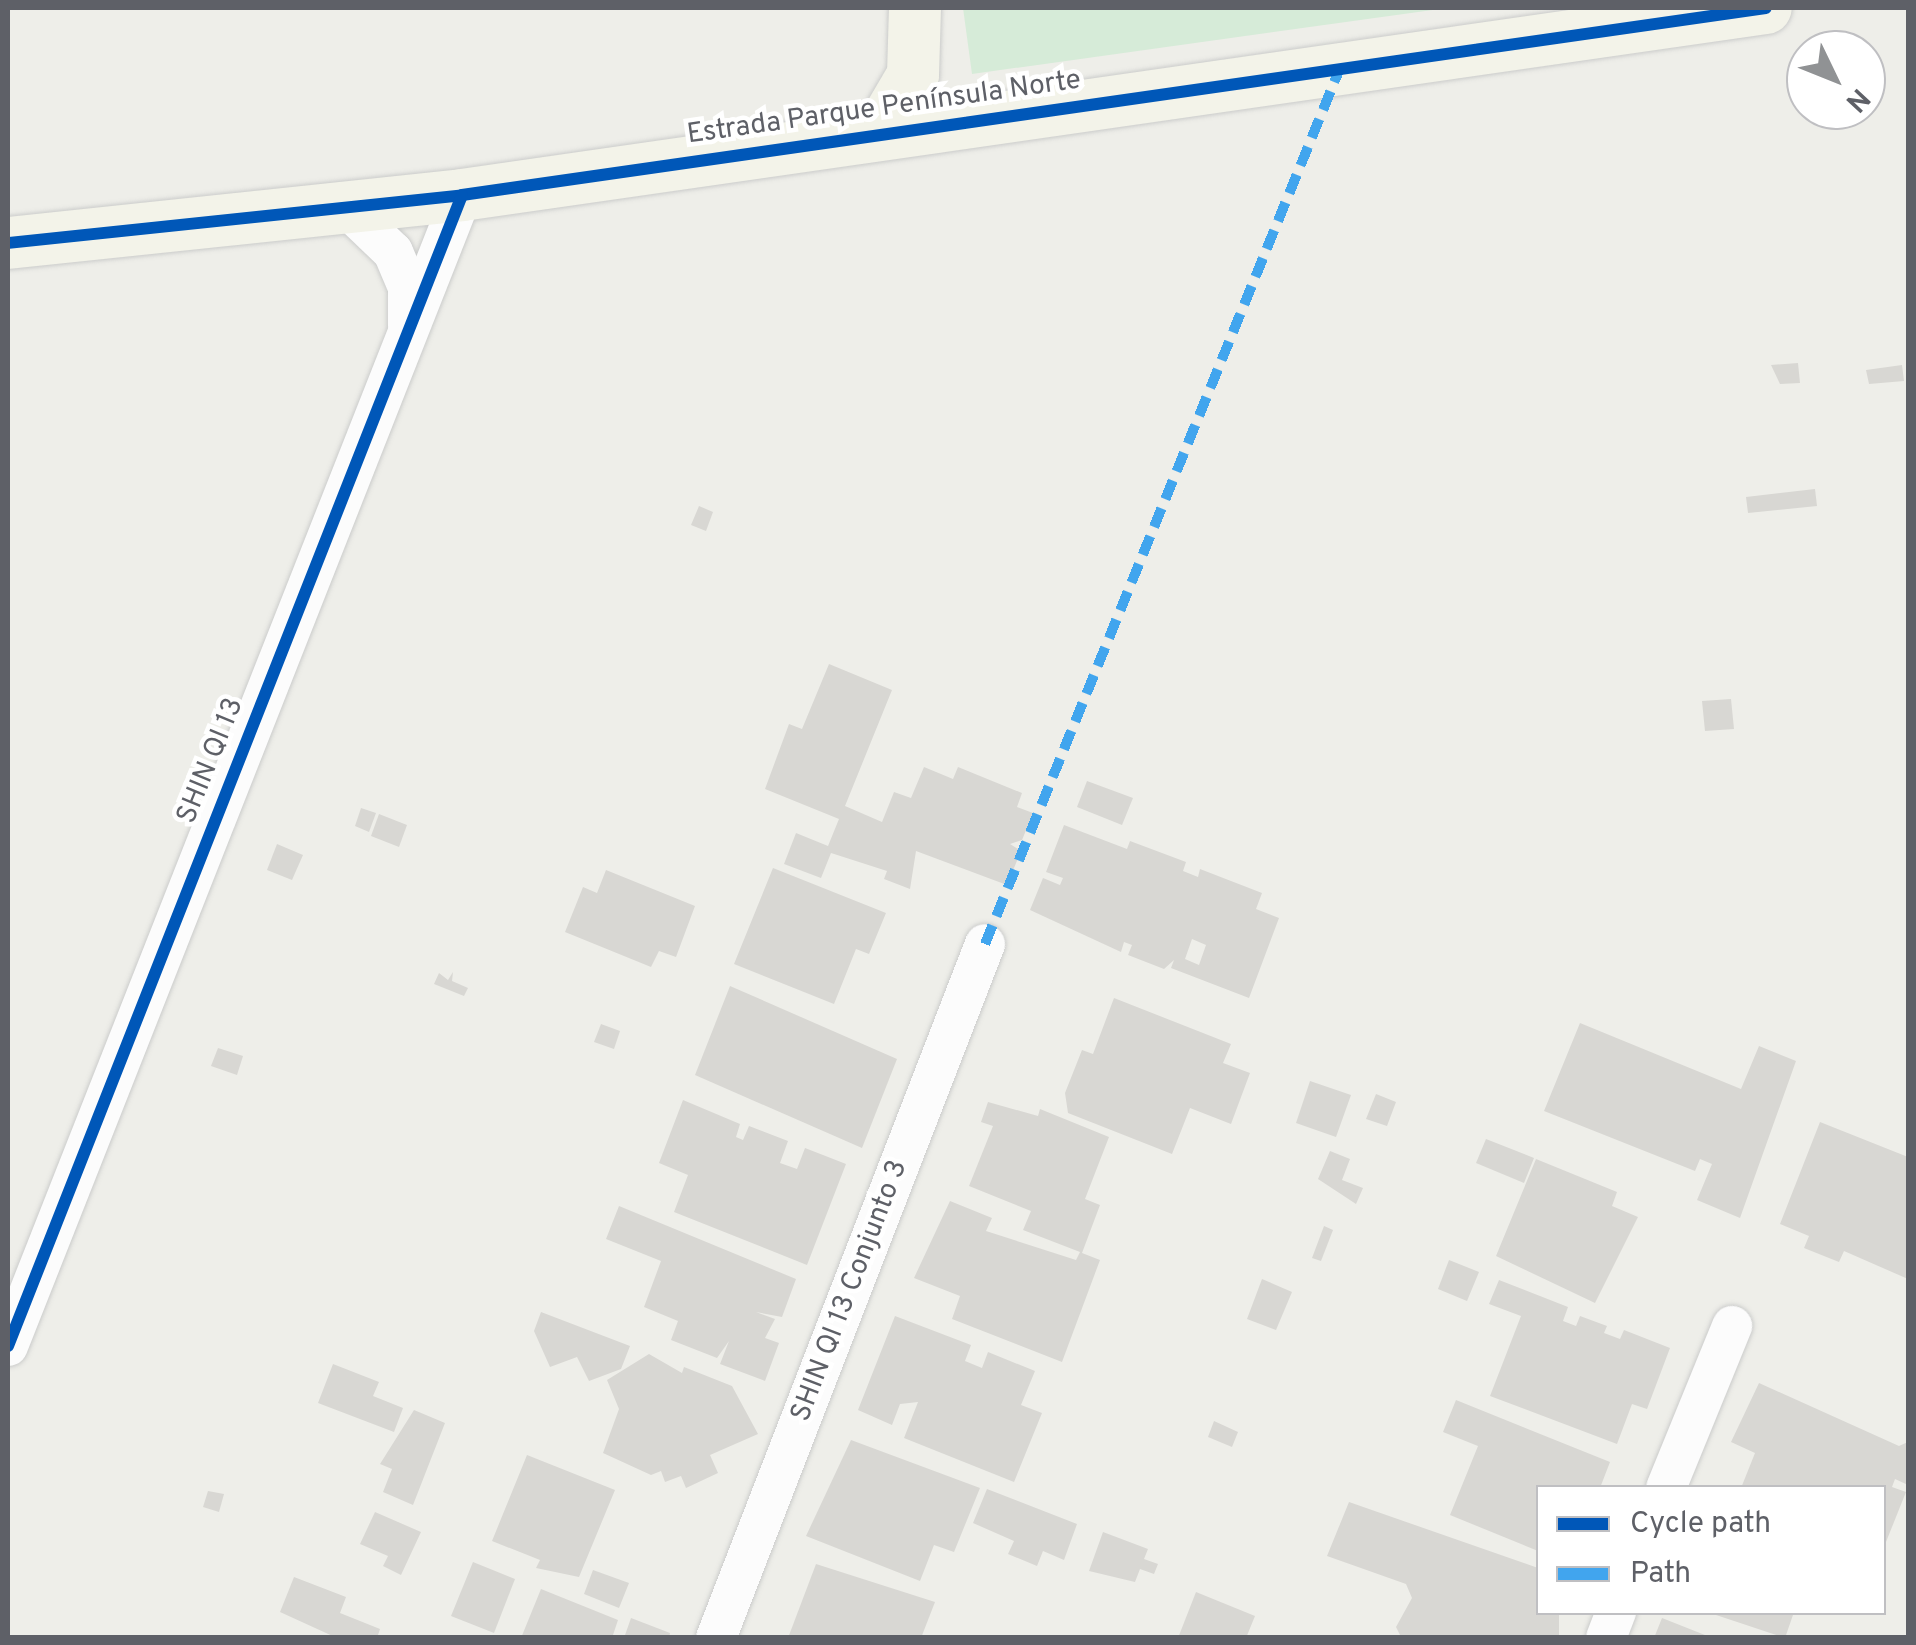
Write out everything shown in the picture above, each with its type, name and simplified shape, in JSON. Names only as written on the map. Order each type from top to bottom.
[{"type":"main road","points":[[878,134],[914,74],[915,8]]},
{"type":"main road","name":"Estrada Parque Península Norte","points":[[8,242],[462,195],[1766,8]]},
{"type":"street","name":"SHIN QI 13","points":[[8,1346],[462,195]]},
{"type":"street","name":"SHIN QI 13","points":[[346,207],[393,252],[408,288],[408,330]]},
{"type":"street","name":"SHIN QI 13 Conjunto 3","points":[[716,1638],[985,944]]},
{"type":"street","points":[[1667,1485],[1732,1326]]},
{"type":"green space","points":[[963,8],[1447,8],[972,74]]},
{"type":"building","points":[[1798,363],[1800,383],[1780,384],[1771,365]]},
{"type":"building","points":[[1902,365],[1904,381],[1869,384],[1866,370]]},
{"type":"building","points":[[1815,489],[1817,506],[1748,513],[1746,497]]},
{"type":"building","points":[[699,506],[713,512],[706,531],[691,525]]},
{"type":"building","points":[[829,664],[892,690],[845,806],[882,822],[894,792],[911,798],[924,767],[953,779],[958,767],[1022,793],[1017,807],[1033,813],[1022,840],[1010,844],[1021,851],[1007,885],[916,851],[910,889],[884,879],[887,871],[831,853],[821,878],[784,864],[796,833],[828,846],[839,819],[765,789],[789,724],[802,729]]},
{"type":"building","points":[[1731,699],[1734,729],[1705,731],[1702,701]]},
{"type":"building","points":[[1087,781],[1133,798],[1122,825],[1077,807]]},
{"type":"building","points":[[361,808],[376,813],[369,832],[355,826]]},
{"type":"building","points":[[379,814],[407,825],[399,847],[371,836]]},
{"type":"building","points":[[1064,825],[1127,849],[1130,841],[1186,862],[1183,871],[1198,877],[1200,869],[1262,893],[1256,909],[1279,918],[1249,998],[1171,968],[1174,960],[1164,969],[1128,955],[1132,945],[1124,942],[1121,952],[1030,910],[1043,878],[1060,885],[1063,878],[1046,872]],"holes":[[[1192,939],[1206,945],[1199,965],[1185,959]]]},
{"type":"building","points":[[277,844],[303,855],[292,880],[267,870]]},
{"type":"building","points":[[773,868],[886,913],[869,954],[856,949],[834,1004],[734,964]]},
{"type":"building","points":[[606,870],[695,906],[676,957],[659,951],[651,967],[565,932],[583,887],[597,893]]},
{"type":"building","points":[[453,972],[452,981],[468,988],[464,996],[434,984],[439,973],[448,980]]},
{"type":"building","points":[[730,986],[897,1059],[862,1148],[695,1075]]},
{"type":"building","points":[[1114,998],[1231,1044],[1223,1063],[1250,1073],[1231,1124],[1190,1108],[1172,1154],[1068,1113],[1065,1093],[1082,1050],[1093,1054]]},
{"type":"building","points":[[1580,1023],[1741,1089],[1759,1046],[1796,1061],[1740,1218],[1697,1200],[1712,1164],[1700,1159],[1695,1171],[1544,1111]]},
{"type":"building","points":[[601,1024],[620,1031],[614,1049],[594,1042]]},
{"type":"building","points":[[218,1048],[243,1056],[237,1075],[211,1066]]},
{"type":"building","points":[[1310,1081],[1351,1095],[1336,1137],[1296,1123]]},
{"type":"building","points":[[1376,1094],[1396,1102],[1387,1126],[1366,1119]]},
{"type":"building","points":[[683,1100],[740,1124],[736,1137],[743,1140],[749,1126],[788,1141],[780,1163],[797,1169],[805,1148],[846,1164],[807,1265],[674,1212],[688,1175],[659,1163]]},
{"type":"building","points":[[988,1102],[1038,1116],[1040,1109],[1109,1137],[1085,1199],[1100,1205],[1082,1253],[1100,1260],[1062,1362],[952,1319],[960,1296],[914,1278],[950,1201],[992,1218],[986,1231],[1076,1260],[1080,1252],[1023,1230],[1031,1211],[969,1186],[993,1126],[981,1122]]},
{"type":"building","points":[[1820,1122],[1908,1157],[1908,1279],[1844,1251],[1839,1262],[1804,1248],[1809,1236],[1780,1224]]},
{"type":"building","points":[[1486,1139],[1534,1158],[1524,1183],[1476,1163]]},
{"type":"building","points":[[1330,1151],[1350,1159],[1342,1180],[1363,1188],[1356,1204],[1318,1179]]},
{"type":"building","points":[[1536,1159],[1617,1192],[1612,1206],[1638,1217],[1595,1303],[1496,1256]]},
{"type":"building","points":[[619,1206],[796,1279],[782,1317],[756,1312],[775,1319],[765,1338],[779,1343],[765,1381],[720,1364],[729,1341],[717,1358],[671,1340],[678,1321],[644,1307],[661,1261],[606,1239]]},
{"type":"building","points":[[1324,1226],[1333,1230],[1321,1261],[1312,1258]]},
{"type":"building","points":[[1449,1260],[1479,1272],[1467,1301],[1438,1289]]},
{"type":"building","points":[[1262,1279],[1292,1292],[1276,1330],[1247,1319]]},
{"type":"building","points":[[1499,1280],[1568,1307],[1563,1321],[1576,1326],[1580,1316],[1607,1326],[1604,1333],[1620,1339],[1624,1330],[1670,1348],[1647,1409],[1632,1404],[1617,1444],[1490,1396],[1521,1316],[1489,1304]]},
{"type":"building","points":[[541,1312],[630,1346],[621,1369],[589,1381],[577,1357],[550,1367],[534,1331]]},
{"type":"building","points":[[895,1316],[971,1345],[965,1361],[982,1368],[988,1352],[1035,1371],[1021,1405],[1042,1413],[1014,1482],[904,1438],[918,1402],[900,1404],[892,1425],[858,1410]]},
{"type":"building","points":[[649,1354],[682,1373],[684,1367],[732,1386],[758,1434],[710,1455],[718,1473],[686,1488],[681,1476],[665,1482],[661,1471],[651,1475],[603,1453],[619,1409],[607,1380]]},
{"type":"building","points":[[333,1364],[379,1382],[373,1396],[403,1408],[394,1432],[318,1403]]},
{"type":"building","points":[[1759,1383],[1899,1446],[1908,1442],[1908,1485],[1895,1479],[1892,1487],[1906,1492],[1886,1542],[1886,1485],[1742,1485],[1755,1453],[1731,1442]]},
{"type":"building","points":[[1456,1400],[1610,1462],[1601,1485],[1536,1485],[1536,1550],[1450,1515],[1478,1446],[1443,1432]]},
{"type":"building","points":[[414,1410],[445,1423],[413,1505],[383,1492],[392,1469],[380,1464]]},
{"type":"building","points":[[1214,1421],[1238,1432],[1232,1447],[1208,1437]]},
{"type":"building","points":[[851,1440],[980,1488],[954,1552],[934,1545],[920,1581],[806,1536]]},
{"type":"building","points":[[527,1455],[615,1490],[579,1577],[536,1568],[540,1560],[492,1541]]},
{"type":"building","points":[[987,1489],[1077,1524],[1064,1560],[1043,1551],[1037,1566],[1008,1554],[1014,1541],[973,1523]]},
{"type":"building","points":[[208,1491],[224,1494],[219,1512],[203,1507]]},
{"type":"building","points":[[1349,1502],[1536,1567],[1536,1615],[1559,1615],[1559,1638],[1400,1635],[1396,1627],[1412,1598],[1406,1584],[1327,1556]]},
{"type":"building","points":[[375,1512],[421,1532],[401,1575],[383,1566],[388,1556],[360,1544]]},
{"type":"building","points":[[1103,1532],[1148,1549],[1144,1559],[1158,1564],[1154,1574],[1140,1569],[1135,1582],[1089,1571]]},
{"type":"building","points":[[473,1562],[515,1579],[494,1633],[451,1616]]},
{"type":"building","points":[[816,1564],[935,1602],[921,1638],[788,1638]]},
{"type":"building","points":[[593,1570],[629,1583],[619,1608],[584,1594]]},
{"type":"building","points":[[294,1577],[346,1597],[340,1613],[380,1629],[377,1638],[337,1638],[280,1612]]},
{"type":"building","points":[[541,1589],[618,1620],[612,1638],[521,1638]]},
{"type":"building","points":[[1196,1592],[1255,1616],[1246,1638],[1178,1638]]},
{"type":"building","points":[[1716,1615],[1793,1615],[1785,1638]]},
{"type":"building","points":[[631,1618],[670,1633],[669,1638],[624,1638]]},
{"type":"building","points":[[1662,1618],[1710,1637],[1710,1638],[1654,1638]]},
{"type":"marked path","points":[[985,944],[1340,68]]},
{"type":"cycle path","points":[[8,243],[462,195],[1766,8]]},
{"type":"cycle path","points":[[8,1346],[462,195]]}]
